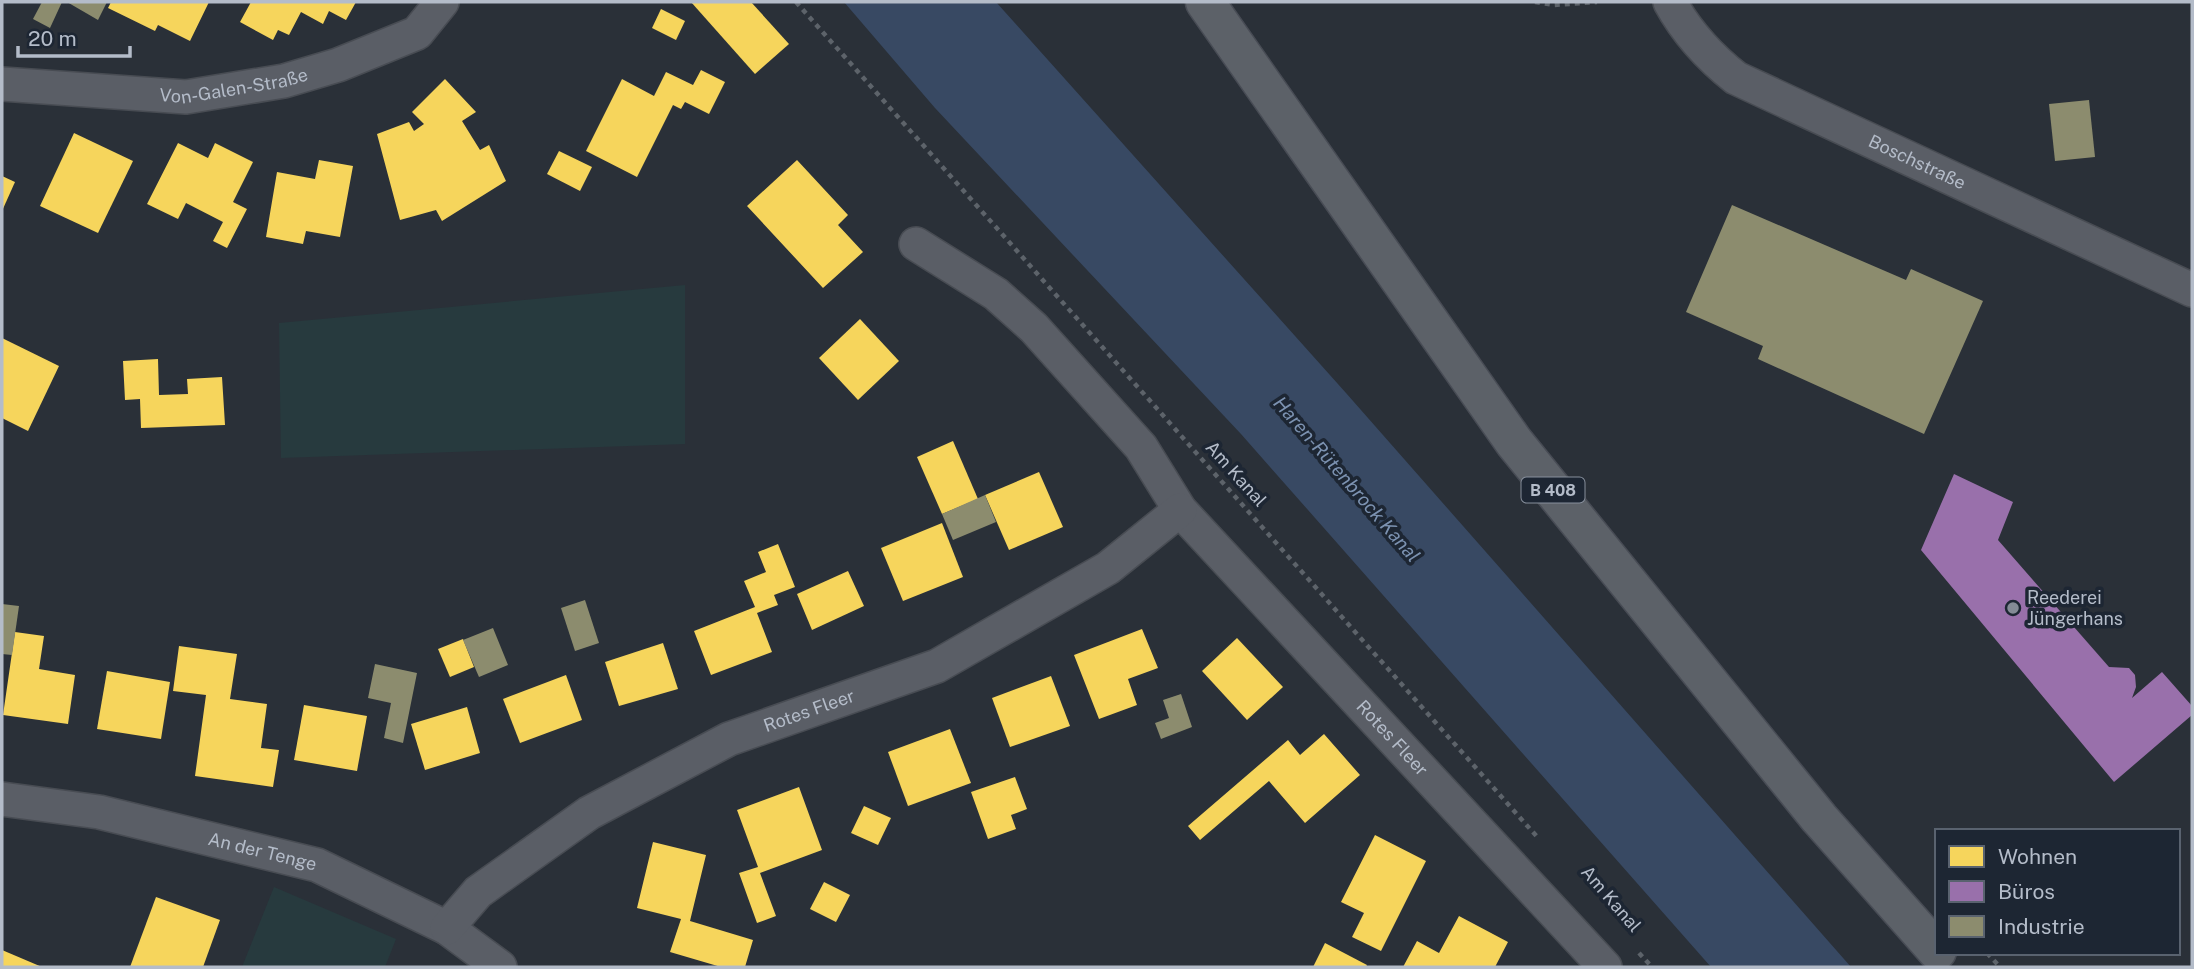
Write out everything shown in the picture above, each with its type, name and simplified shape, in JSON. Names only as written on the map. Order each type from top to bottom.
[{"type":"main road","name":"B 408","points":[[1205,2],[1514,442],[1819,818],[1935,949]]},
{"type":"street","name":"Von-Galen-Straße","points":[[2,85],[186,97],[284,81],[338,65],[417,33],[442,2]]},
{"type":"street","name":"Boschstraße","points":[[1670,2],[1681,23],[1707,55],[1736,78],[2192,290]]},
{"type":"street","name":"Rotes Fleer","points":[[916,244],[996,294],[1034,328],[1141,447],[1181,510],[1605,967]]},
{"type":"street","name":"Rotes Fleer","points":[[447,928],[478,892],[589,813],[729,739],[937,666],[1108,568],[1181,510]]},
{"type":"street","name":"An der Tenge","points":[[2,799],[99,811],[317,865],[447,928],[500,967]]},
{"type":"path","name":"Am Kanal","points":[[796,2],[1542,843]]},
{"type":"path","points":[[1535,2],[1585,5],[1597,2]]},
{"type":"path","name":"Am Kanal","points":[[1633,946],[1652,967]]},
{"type":"green space","points":[[685,285],[685,444],[281,458],[279,323]]},
{"type":"green space","points":[[274,887],[396,939],[385,967],[242,967]]},
{"type":"water","name":"Haren-Rütenbrock Kanal","points":[[844,2],[996,2],[1346,393],[1851,967],[1711,967],[1241,434],[935,108]]},
{"type":"building: Wohnen","points":[[111,2],[209,2],[190,41],[158,25],[155,31],[108,8]]},
{"type":"building: Wohnen","points":[[251,2],[356,2],[346,20],[329,11],[323,24],[301,12],[289,35],[278,30],[273,40],[240,22]]},
{"type":"building: Wohnen","points":[[691,2],[751,2],[789,44],[755,74]]},
{"type":"building: Wohnen","points":[[661,9],[685,21],[676,40],[652,28]]},
{"type":"building: Wohnen","points":[[701,70],[725,82],[709,114],[685,102],[681,109],[673,105],[637,177],[586,151],[622,79],[654,96],[666,72],[693,85]]},
{"type":"building: Wohnen","points":[[445,79],[476,112],[462,121],[480,150],[489,145],[506,181],[442,221],[436,210],[400,220],[377,134],[409,122],[414,131],[424,124],[412,112]]},
{"type":"building: Wohnen","points":[[74,133],[133,161],[98,233],[40,206]]},
{"type":"building: Wohnen","points":[[178,143],[208,158],[215,143],[253,162],[233,202],[247,209],[227,248],[213,241],[223,222],[186,203],[178,219],[147,204]]},
{"type":"building: Wohnen","points":[[559,151],[592,167],[580,191],[547,174]]},
{"type":"building: Wohnen","points":[[319,160],[353,166],[340,237],[306,231],[303,244],[266,237],[277,172],[315,179]]},
{"type":"building: Wohnen","points":[[797,160],[848,215],[838,225],[863,252],[823,288],[747,206]]},
{"type":"building: Wohnen","points":[[2,176],[15,182],[2,211]]},
{"type":"building: Wohnen","points":[[860,319],[899,361],[858,400],[819,358]]},
{"type":"building: Wohnen","points":[[2,338],[59,366],[28,431],[2,418]]},
{"type":"building: Wohnen","points":[[158,359],[159,395],[188,394],[187,379],[222,377],[225,425],[141,428],[140,399],[125,400],[123,361]]},
{"type":"building: Wohnen","points":[[953,441],[978,499],[942,514],[917,457]]},
{"type":"building: Wohnen","points":[[1039,472],[1063,527],[1009,550],[985,495]]},
{"type":"building: Wohnen","points":[[942,523],[963,577],[903,601],[881,548]]},
{"type":"building: Wohnen","points":[[778,544],[795,587],[774,595],[778,605],[757,613],[772,652],[711,675],[694,631],[755,607],[744,581],[766,572],[758,552]]},
{"type":"building: Wohnen","points":[[848,571],[864,606],[812,630],[797,594]]},
{"type":"building: Wohnen","points":[[1142,629],[1158,668],[1128,679],[1137,705],[1099,719],[1074,655]]},
{"type":"building: Wohnen","points":[[15,632],[44,636],[39,669],[75,675],[68,724],[3,715]]},
{"type":"building: Wohnen","points":[[1237,638],[1283,687],[1247,720],[1202,671]]},
{"type":"building: Wohnen","points":[[463,639],[474,667],[450,677],[438,649]]},
{"type":"building: Wohnen","points":[[663,643],[678,689],[619,706],[605,662]]},
{"type":"building: Wohnen","points":[[179,646],[237,654],[230,699],[267,704],[261,748],[279,750],[273,787],[195,776],[206,695],[173,691]]},
{"type":"building: Wohnen","points":[[107,671],[170,682],[161,739],[97,729]]},
{"type":"building: Wohnen","points":[[566,675],[582,720],[520,743],[503,699]]},
{"type":"building: Wohnen","points":[[1051,676],[1070,726],[1010,747],[992,698]]},
{"type":"building: Wohnen","points":[[304,705],[367,716],[357,771],[294,760]]},
{"type":"building: Wohnen","points":[[467,707],[480,753],[425,770],[411,724]]},
{"type":"building: Wohnen","points":[[950,729],[971,783],[908,806],[888,752]]},
{"type":"building: Wohnen","points":[[1324,734],[1360,775],[1305,823],[1269,781],[1200,840],[1188,826],[1288,740],[1300,755]]},
{"type":"building: Wohnen","points":[[1015,777],[1027,809],[1011,815],[1016,829],[988,839],[971,792]]},
{"type":"building: Wohnen","points":[[799,787],[822,850],[760,873],[776,916],[757,923],[739,873],[758,867],[737,810]]},
{"type":"building: Wohnen","points":[[864,806],[891,818],[878,845],[851,833]]},
{"type":"building: Wohnen","points":[[1375,835],[1426,861],[1381,951],[1352,937],[1364,913],[1341,902]]},
{"type":"building: Wohnen","points":[[653,842],[706,855],[690,921],[753,940],[745,967],[721,967],[670,952],[681,919],[637,908]]},
{"type":"building: Wohnen","points":[[824,882],[850,895],[836,922],[810,909]]},
{"type":"building: Wohnen","points":[[156,897],[220,920],[203,967],[130,967]]},
{"type":"building: Wohnen","points":[[1459,916],[1508,942],[1495,967],[1403,967],[1417,941],[1439,953]]},
{"type":"building: Wohnen","points":[[1325,943],[1367,965],[1366,967],[1313,967]]},
{"type":"building: Wohnen","points":[[2,950],[42,967],[2,967]]},
{"type":"building: Büros","name":"Reederei Jüngerhans","points":[[1954,474],[2013,502],[1998,540],[2109,667],[2129,668],[2135,675],[2136,687],[2132,698],[2162,672],[2192,706],[2192,715],[2114,782],[1921,550]]},
{"type":"building: Industrie","points":[[42,2],[62,2],[50,28],[33,19]]},
{"type":"building: Industrie","points":[[67,2],[107,2],[98,20]]},
{"type":"building: Industrie","points":[[2089,100],[2095,157],[2055,161],[2049,104]]},
{"type":"building: Industrie","points":[[1732,205],[1906,280],[1911,269],[1983,301],[1924,434],[1758,359],[1763,346],[1686,312]]},
{"type":"building: Industrie","points":[[985,495],[996,522],[953,540],[942,514]]},
{"type":"building: Industrie","points":[[585,600],[599,643],[575,651],[561,608]]},
{"type":"building: Industrie","points":[[2,604],[19,606],[12,655],[2,654]]},
{"type":"building: Industrie","points":[[493,628],[508,665],[479,677],[463,640]]},
{"type":"building: Industrie","points":[[375,664],[417,673],[403,743],[384,738],[391,703],[368,698]]},
{"type":"building: Industrie","points":[[1181,694],[1192,727],[1161,739],[1155,723],[1169,718],[1163,700]]},
{"type":"place","name":"Reederei Jüngerhans","points":[[2013,608]]}]
